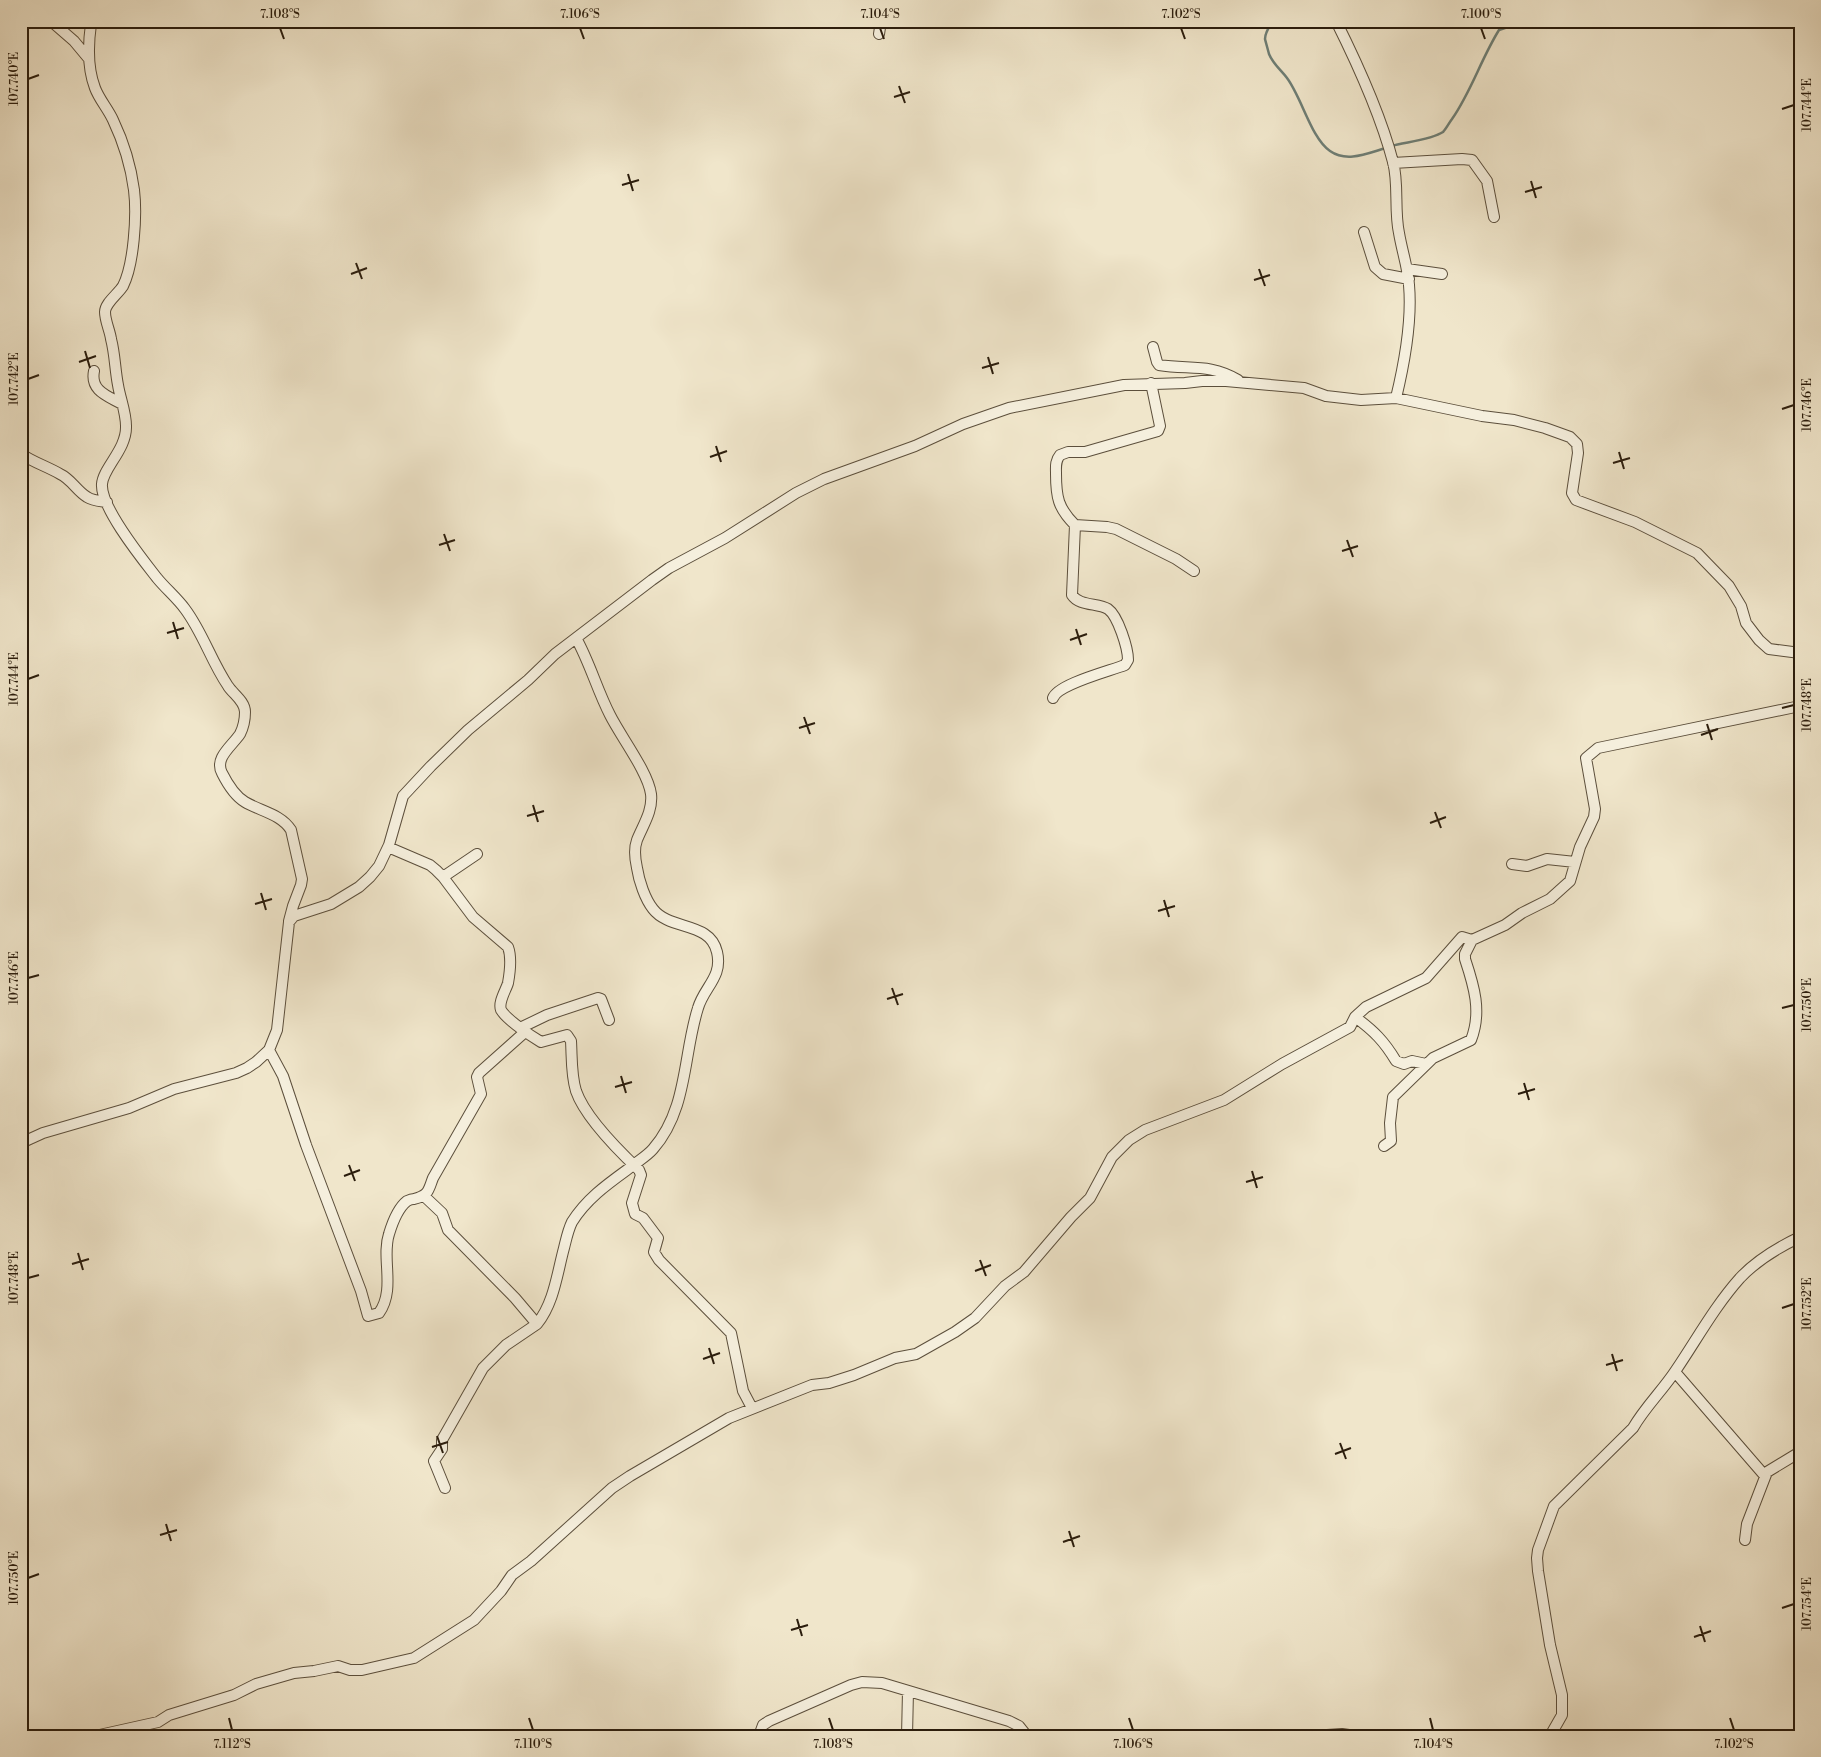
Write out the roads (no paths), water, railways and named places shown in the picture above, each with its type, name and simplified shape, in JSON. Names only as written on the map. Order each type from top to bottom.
[{"type":"street","points":[[51,21],[90,60]]},
{"type":"street","points":[[21,1143],[43,1133],[129,1108],[174,1089],[236,1073],[252,1065],[269,1050],[277,1030],[289,922],[302,879],[291,830],[287,824],[237,796],[221,771],[220,763],[222,756],[243,726],[245,710],[243,703],[220,673],[193,619],[178,599],[159,580],[108,508],[101,485],[103,478],[119,453],[126,428],[112,340],[105,313],[106,307],[124,284],[133,249],[135,221],[134,191],[130,168],[113,120],[95,88],[88,45],[92,21]]},
{"type":"street","points":[[879,34],[881,21]]},
{"type":"street","points":[[1336,21],[1369,95],[1393,163],[1396,214],[1408,274],[1410,298],[1402,373],[1396,398]]},
{"type":"street","points":[[1393,163],[1472,160],[1487,182],[1494,217]]},
{"type":"street","points":[[1364,232],[1375,267],[1379,272],[1442,274]]},
{"type":"street","points":[[1153,347],[1159,364],[1206,368],[1224,373],[1243,384]]},
{"type":"street","points":[[94,371],[94,383],[97,389],[122,404]]},
{"type":"street","points":[[289,922],[294,916],[331,904],[359,887],[379,866],[388,847],[403,796],[468,730],[528,680],[555,654],[669,568],[702,552],[763,513],[824,479],[915,446],[964,424],[1009,408],[1124,385],[1151,383],[1185,384],[1202,381],[1304,388],[1326,396],[1361,400],[1396,398],[1482,416],[1514,420],[1570,437],[1577,444],[1578,453],[1572,493],[1576,500],[1635,522],[1698,553],[1729,586],[1741,606],[1746,623],[1758,640],[1769,649],[1800,653]]},
{"type":"street","points":[[1053,698],[1054,695],[1067,685],[1118,668],[1125,665],[1128,660],[1127,649],[1113,614],[1107,608],[1078,601],[1072,595],[1075,525],[1056,496],[1057,457],[1068,452],[1085,452],[1158,431],[1160,426],[1151,383]]},
{"type":"street","points":[[21,454],[70,480],[86,497],[107,502]]},
{"type":"street","points":[[1075,525],[1107,527],[1116,530],[1176,559],[1194,571]]},
{"type":"street","points":[[445,1488],[434,1461],[442,1449],[442,1440],[484,1368],[506,1345],[537,1324],[546,1312],[573,1221],[595,1194],[652,1150],[673,1119],[687,1066],[698,1006],[717,972],[719,962],[717,950],[710,938],[701,931],[665,918],[653,910],[643,888],[637,868],[636,850],[637,840],[652,804],[651,792],[644,774],[610,714],[584,651],[576,638]]},
{"type":"street","points":[[1384,1146],[1391,1141],[1393,1097],[1436,1056],[1468,1042],[1472,1036],[1476,995],[1465,960],[1465,954],[1472,940],[1505,925],[1522,913],[1550,899],[1570,881],[1580,847],[1594,817],[1595,809],[1586,758],[1598,748],[1800,706]]},
{"type":"street","points":[[388,847],[430,865],[443,877],[473,917],[508,948],[510,953],[509,972],[500,1007],[523,1030],[541,1042],[569,1036],[571,1041],[572,1073],[577,1093],[598,1126],[639,1170],[641,1175],[632,1203],[635,1214],[643,1218],[658,1238],[654,1252],[659,1260],[731,1333],[744,1391],[752,1408]]},
{"type":"street","points":[[443,877],[477,854]]},
{"type":"street","points":[[1512,864],[1527,866],[1547,859],[1575,862]]},
{"type":"street","points":[[95,1736],[158,1722],[168,1716],[234,1695],[256,1684],[294,1673],[338,1666],[350,1670],[362,1670],[414,1658],[474,1620],[501,1591],[512,1575],[531,1561],[612,1488],[721,1422],[812,1385],[829,1383],[895,1358],[916,1354],[955,1332],[975,1318],[1005,1286],[1024,1272],[1071,1217],[1090,1198],[1112,1157],[1129,1140],[1145,1130],[1224,1100],[1282,1064],[1350,1027],[1355,1017],[1366,1007],[1426,978],[1462,937],[1472,940]]},
{"type":"street","points":[[269,1050],[283,1076],[306,1145],[362,1291],[368,1316],[379,1313],[385,1301],[388,1277],[388,1237],[394,1219],[408,1200],[424,1196],[428,1192],[461,1127],[481,1094],[477,1077],[479,1073],[523,1030],[547,1015],[598,998],[601,999],[609,1020]]},
{"type":"street","points":[[1355,1017],[1373,1030],[1396,1061],[1404,1064],[1412,1061],[1426,1064]]},
{"type":"street","points":[[424,1196],[442,1213],[448,1230],[515,1298],[537,1324]]},
{"type":"street","points":[[1550,1736],[1562,1715],[1562,1706],[1560,1684],[1550,1645],[1537,1558],[1543,1534],[1554,1506],[1633,1428],[1675,1372],[1717,1307],[1741,1277],[1768,1255],[1800,1237]]},
{"type":"street","points":[[1675,1372],[1710,1410],[1765,1476]]},
{"type":"street","points":[[1745,1540],[1746,1524],[1758,1498],[1765,1476],[1774,1466],[1800,1452]]},
{"type":"street","points":[[759,1736],[763,1725],[769,1721],[852,1685],[872,1682],[908,1690],[1009,1720],[1027,1736]]},
{"type":"street","points":[[907,1736],[908,1690]]},
{"type":"street","points":[[1312,1736],[1342,1734],[1356,1736]]},
{"type":"waterway","points":[[1273,21],[1265,36],[1269,54],[1292,86],[1317,137],[1323,145],[1337,155],[1350,157],[1386,148]]},
{"type":"waterway","points":[[1391,146],[1425,139],[1443,132],[1459,109],[1499,30],[1526,21]]},
{"type":"waterway","points":[[1532,21],[1562,24],[1577,21]]}]
